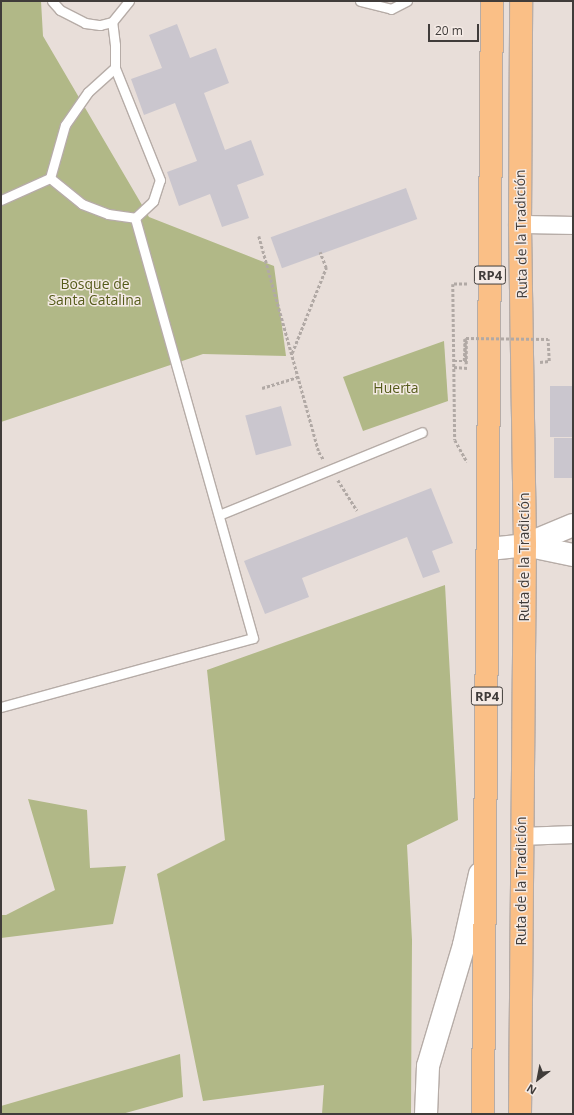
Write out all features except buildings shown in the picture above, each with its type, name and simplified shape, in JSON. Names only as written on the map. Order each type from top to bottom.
[{"type":"main road","name":"Ruta de la Tradición","points":[[483,1114],[492,1]]},
{"type":"main road","name":"Ruta de la Tradición","points":[[520,1114],[521,836],[525,545],[520,224],[521,1]]},
{"type":"main road","points":[[488,549],[525,545],[573,525]]},
{"type":"main road","points":[[525,545],[573,555]]},
{"type":"main road","name":"Ruta de la Tradición","points":[[426,1114],[428,1066],[464,945],[486,843]]},
{"type":"street","points":[[520,224],[573,225]]},
{"type":"street","points":[[521,836],[573,834]]},
{"type":"lane","points":[[52,1],[60,10],[85,23],[100,24],[112,22],[129,1]]},
{"type":"lane","points":[[360,1],[391,9],[407,1]]},
{"type":"lane","points":[[112,22],[115,45],[115,68],[160,180],[153,201],[135,218]]},
{"type":"lane","points":[[1,200],[50,178],[66,125],[88,92],[115,68]]},
{"type":"lane","points":[[50,178],[82,204],[108,214],[135,218]]},
{"type":"lane","points":[[1,707],[253,638],[135,218]]},
{"type":"lane","points":[[219,515],[330,468],[422,432]]},
{"type":"path","points":[[259,236],[319,452],[357,510]]},
{"type":"path","points":[[292,354],[326,268],[320,252]]},
{"type":"path","points":[[466,284],[453,284],[455,440],[467,462]]},
{"type":"path","points":[[454,361],[464,361],[465,340],[466,364],[466,338],[548,338]]},
{"type":"path","points":[[454,367],[468,368]]},
{"type":"path","points":[[262,388],[298,376]]},
{"type":"green space","name":"Bosque de Santa Catalina","points":[[1,1],[41,1],[43,36],[149,217],[274,266],[286,356],[203,354],[1,422]]},
{"type":"green space","name":"Huerta","points":[[444,341],[448,401],[363,431],[343,377]]},
{"type":"green space","points":[[445,585],[458,820],[407,845],[412,940],[411,1114],[322,1114],[324,1085],[203,1101],[157,874],[225,840],[207,670]]},
{"type":"green space","points":[[28,799],[87,810],[90,868],[126,866],[113,924],[1,938],[1,915],[6,915],[55,890]]},
{"type":"green space","points":[[180,1054],[183,1097],[122,1114],[1,1114],[1,1106]]}]
